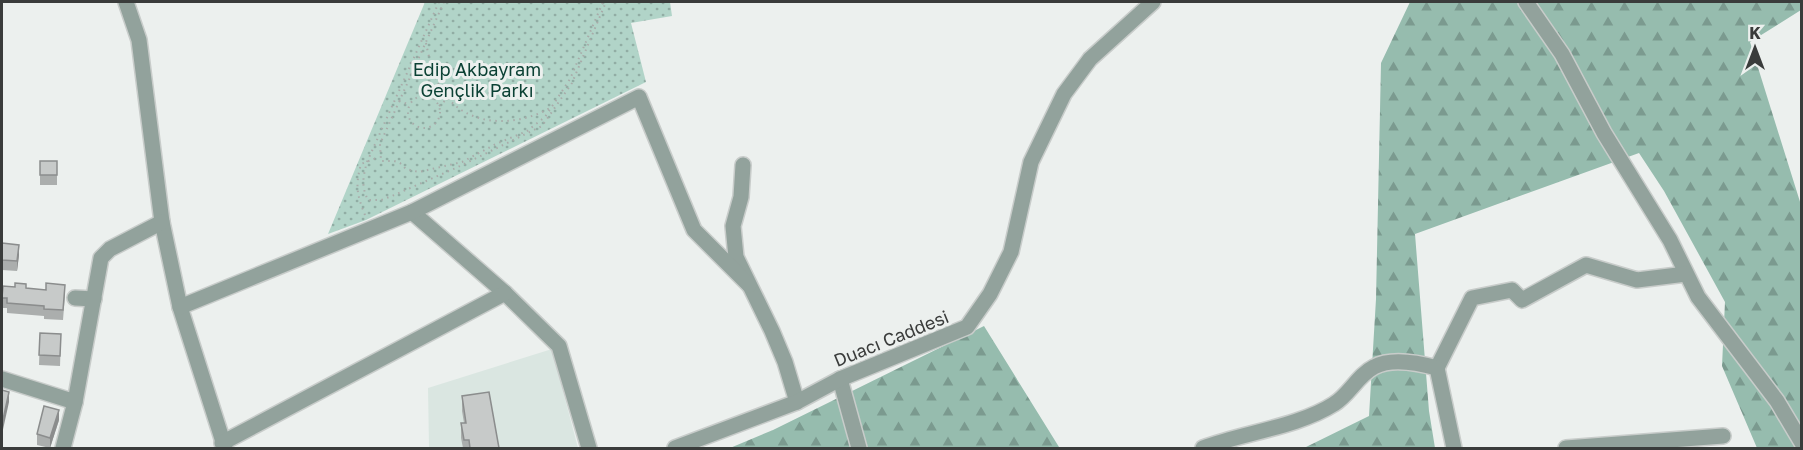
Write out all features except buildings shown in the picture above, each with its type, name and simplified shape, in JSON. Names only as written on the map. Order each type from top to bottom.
[{"type":"street","points":[[126,2],[139,40],[162,222],[180,307],[223,446],[506,293]]},
{"type":"street","name":"Duacı Caddesi","points":[[675,448],[797,402],[840,379],[967,327],[990,294],[1011,252],[1031,162],[1064,94],[1090,59],[1153,2]]},
{"type":"street","points":[[1526,2],[1562,54],[1604,132],[1670,240],[1698,297],[1777,401],[1802,443]]},
{"type":"street","points":[[180,307],[412,212],[639,97],[694,230],[749,285]]},
{"type":"street","points":[[743,165],[741,197],[733,226],[736,257],[777,341],[797,402]]},
{"type":"street","points":[[412,212],[506,293],[559,346],[589,448]]},
{"type":"street","points":[[63,448],[75,402],[101,258],[110,249],[162,222]]},
{"type":"street","points":[[1454,448],[1437,368],[1472,298],[1512,290],[1522,300],[1586,265],[1637,280],[1686,274]]},
{"type":"street","points":[[75,298],[94,299]]},
{"type":"street","points":[[1203,448],[1310,415],[1334,404],[1374,366],[1395,362],[1416,362],[1437,368]]},
{"type":"street","points":[[2,379],[75,402]]},
{"type":"street","points":[[840,379],[859,448]]},
{"type":"street","points":[[1566,448],[1723,436]]},
{"type":"path","points":[[439,2],[367,162],[362,179],[363,190],[368,200],[381,200],[458,167],[542,126],[572,83],[604,2]]},
{"type":"path","points":[[379,157],[380,144],[444,2]]},
{"type":"path","points":[[379,157],[385,162],[394,161],[406,169],[419,172],[462,162],[527,131],[545,117],[570,80],[604,2]]},
{"type":"path","points":[[426,43],[438,81],[448,98],[471,116],[486,121],[520,120],[535,117],[553,106]]},
{"type":"path","points":[[431,97],[439,106],[439,117],[435,123],[423,128],[411,121],[408,115],[410,105],[416,98],[431,97]]},
{"type":"path","points":[[439,106],[448,98]]},
{"type":"path","points":[[399,101],[410,105]]},
{"type":"path","points":[[370,229],[358,195],[357,181],[362,164],[379,157]]},
{"type":"shaded area","points":[[552,349],[578,448],[429,448],[428,388]]},
{"type":"green space","name":"Edip Akbayram Gençlik Parkı","points":[[425,2],[670,2],[672,16],[631,23],[646,82],[366,220],[328,234]]},
{"type":"green space","points":[[1410,2],[1801,2],[1801,10],[1750,42],[1801,205],[1801,448],[1757,448],[1722,366],[1725,302],[1664,191],[1639,153],[1415,234],[1429,411],[1435,448],[1304,448],[1369,416],[1376,299],[1381,63]]},
{"type":"green space","points":[[984,326],[1059,447],[1062,448],[730,448],[773,430]]}]
